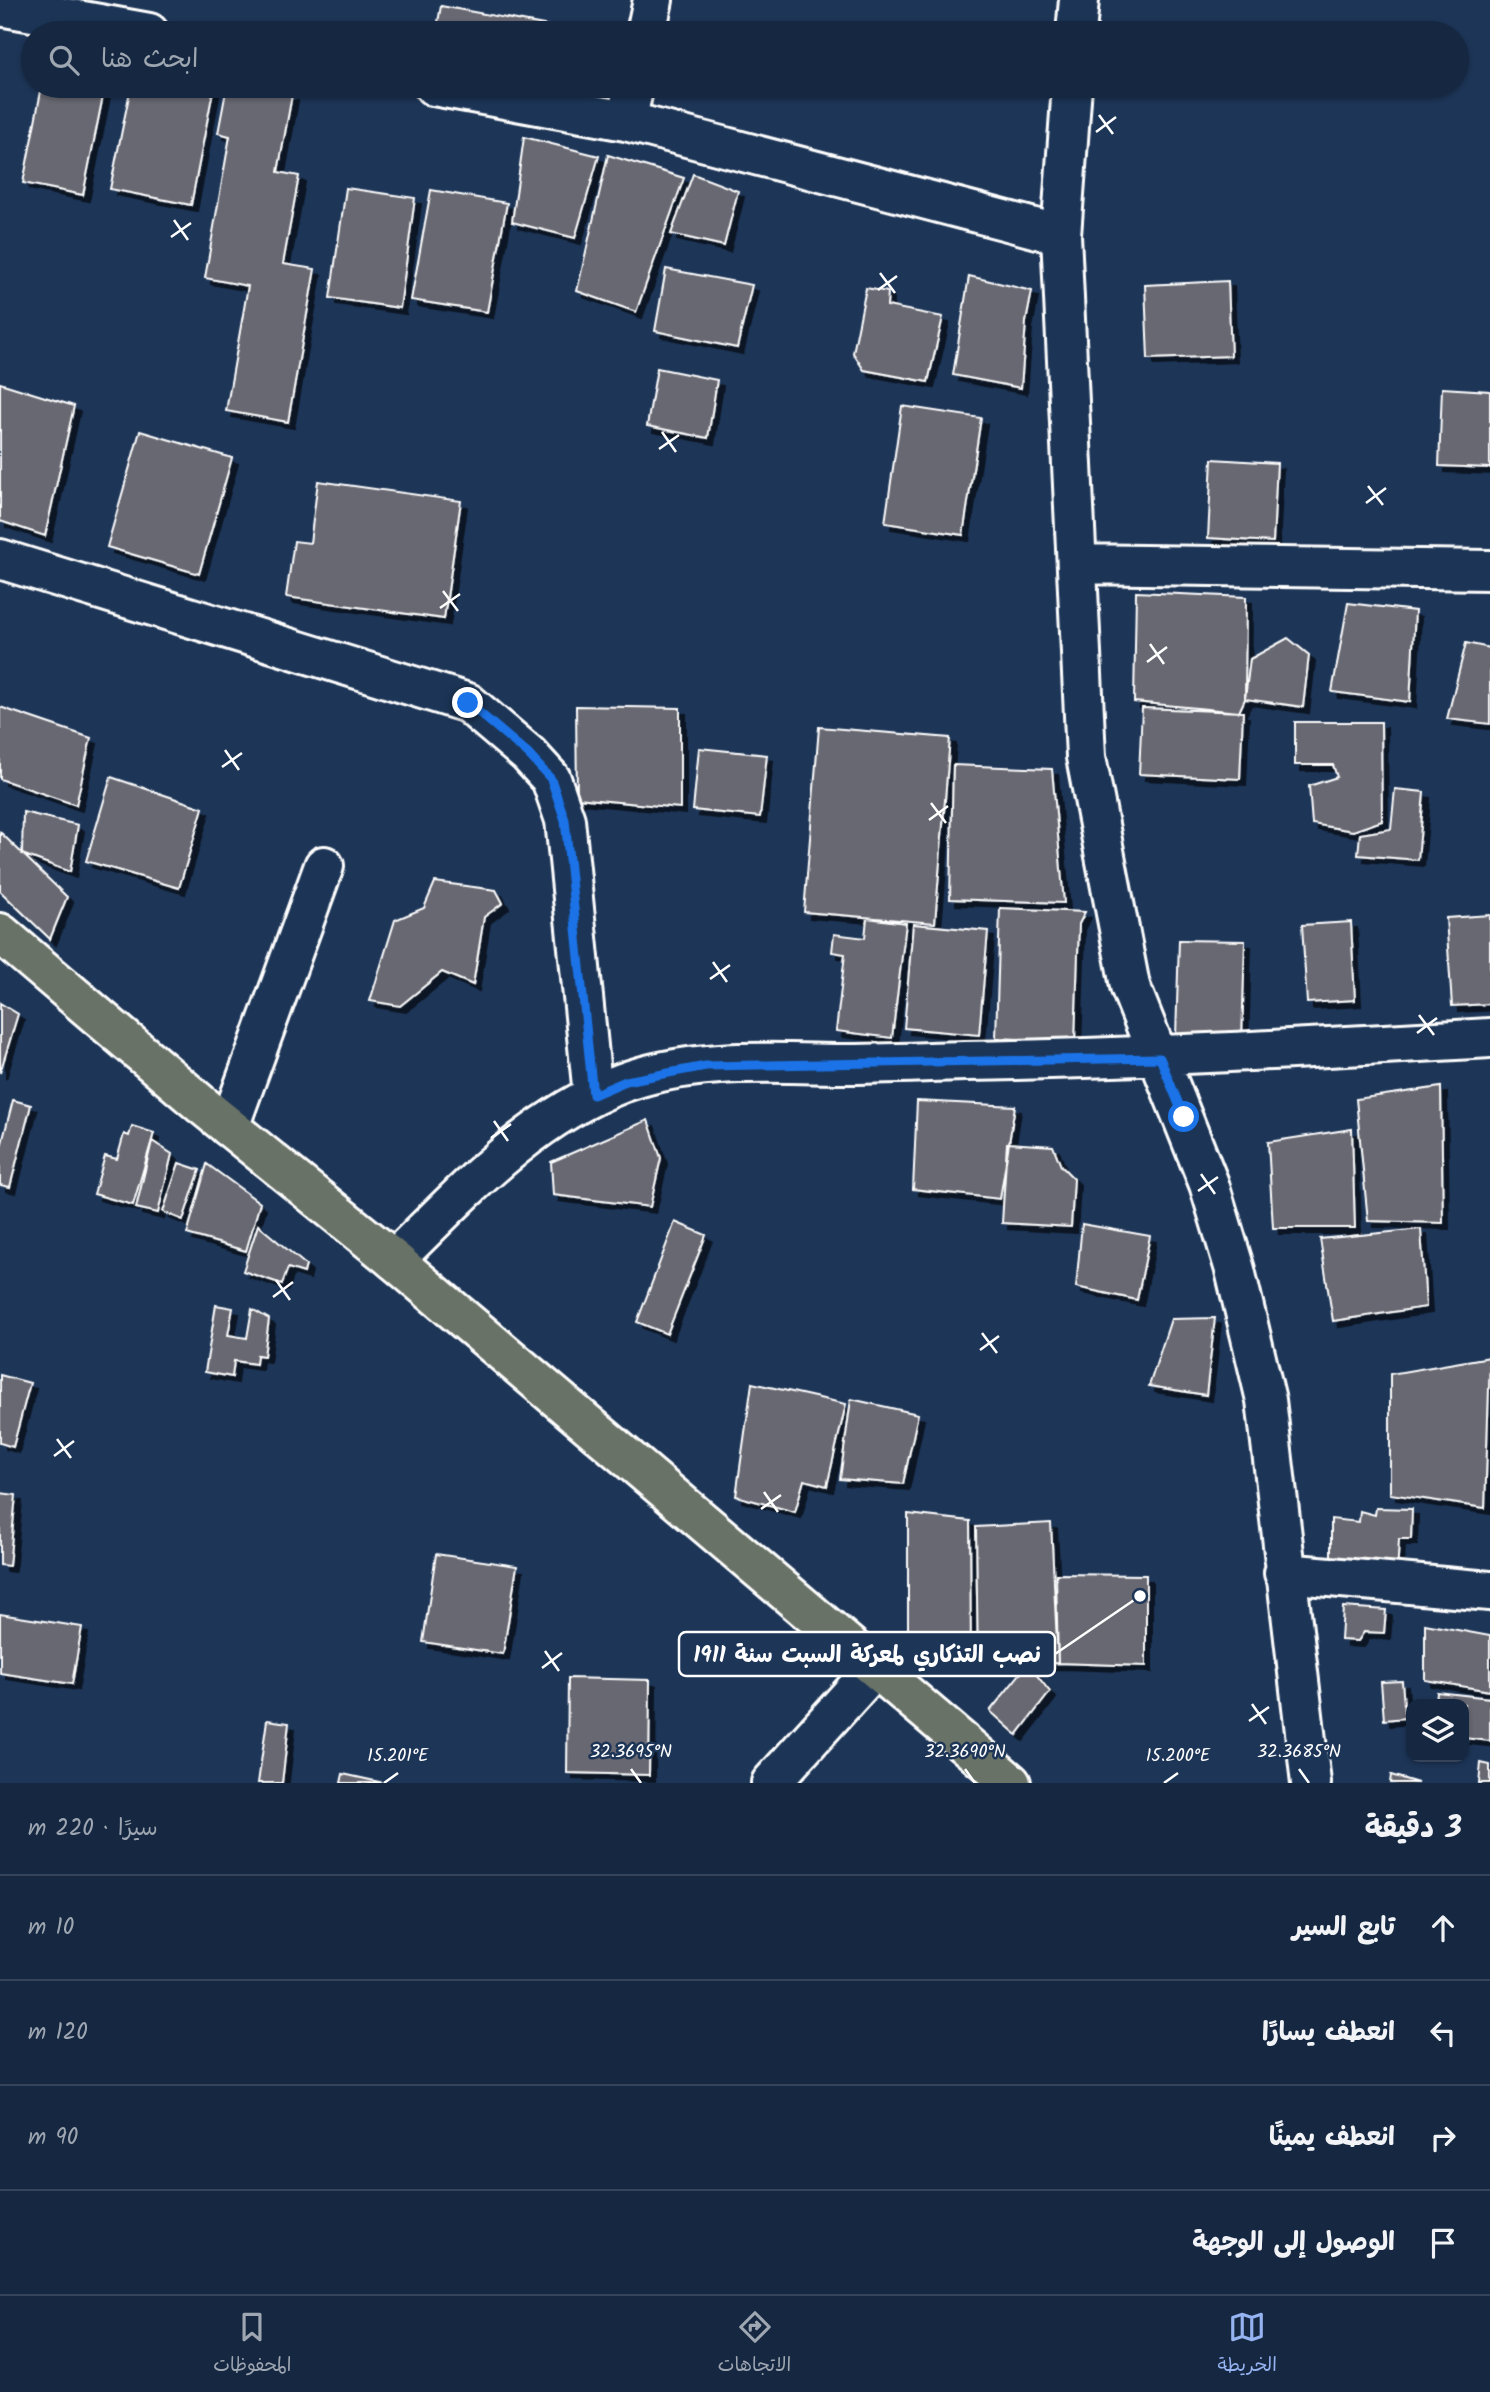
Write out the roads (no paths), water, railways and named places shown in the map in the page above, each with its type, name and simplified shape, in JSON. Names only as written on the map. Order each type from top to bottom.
[{"type":"main road","points":[[0,933],[229,1127],[394,1261],[1010,1783]]},
{"type":"street","points":[[649,21],[653,0]]},
{"type":"street","points":[[1077,21],[1079,0]]},
{"type":"street","points":[[0,6],[83,21]]},
{"type":"street","points":[[572,98],[630,103],[1060,235]]},
{"type":"street","points":[[1071,98],[1060,235],[1086,757],[1130,986],[1209,1184],[1235,1270],[1266,1400],[1284,1573],[1311,1783]]},
{"type":"street","points":[[0,559],[468,703],[528,754],[551,779],[565,820],[593,1095]]},
{"type":"street","points":[[1077,564],[1490,570]]},
{"type":"street","points":[[229,1127],[324,866]]},
{"type":"street","points":[[394,1261],[499,1158],[593,1095],[626,1081],[706,1066],[1160,1058],[1490,1038]]},
{"type":"street","points":[[1284,1573],[1490,1591]]},
{"type":"street","points":[[771,1783],[876,1668]]},
{"type":"place","name":"نصب التذكاري لمعركة السبت سنة 1911","points":[[1140,1596]]}]
